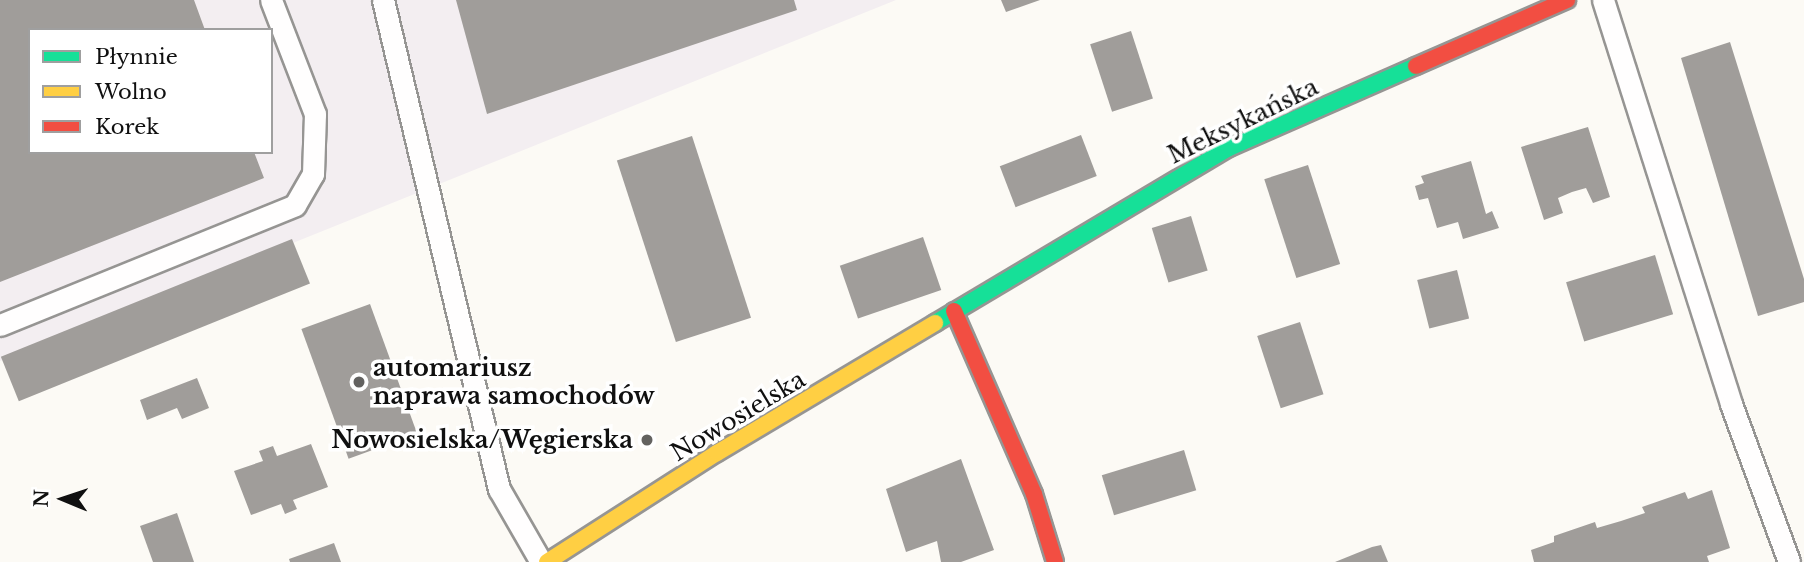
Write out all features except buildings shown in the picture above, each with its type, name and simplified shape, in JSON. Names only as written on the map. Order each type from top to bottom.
[{"type":"street","name":"Meksykańska","points":[[954,312],[1229,148],[1567,0]]},
{"type":"street","name":"Nowosielska","points":[[547,562],[718,453],[954,312]]},
{"type":"street","points":[[954,312],[1034,494],[1055,562]]},
{"type":"lane","points":[[0,325],[295,205],[313,174],[315,114],[271,0]]},
{"type":"lane","points":[[383,0],[499,489],[541,562]]},
{"type":"lane","points":[[1603,0],[1731,404],[1789,562]]},
{"type":"shaded area","points":[[0,0],[896,0],[0,361]]},
{"type":"traffic: fast","points":[[935,323],[1229,148],[1416,66]]},
{"type":"traffic: slow","points":[[547,562],[717,453],[935,323]]},
{"type":"traffic: jam","points":[[1416,66],[1567,0]]},
{"type":"traffic: jam","points":[[954,311],[1034,494],[1055,562]]},
{"type":"place","name":"automariusz naprawa samochodów","points":[[359,382]]},
{"type":"place","name":"Nowosielska/Węgierska","points":[[647,440]]}]
